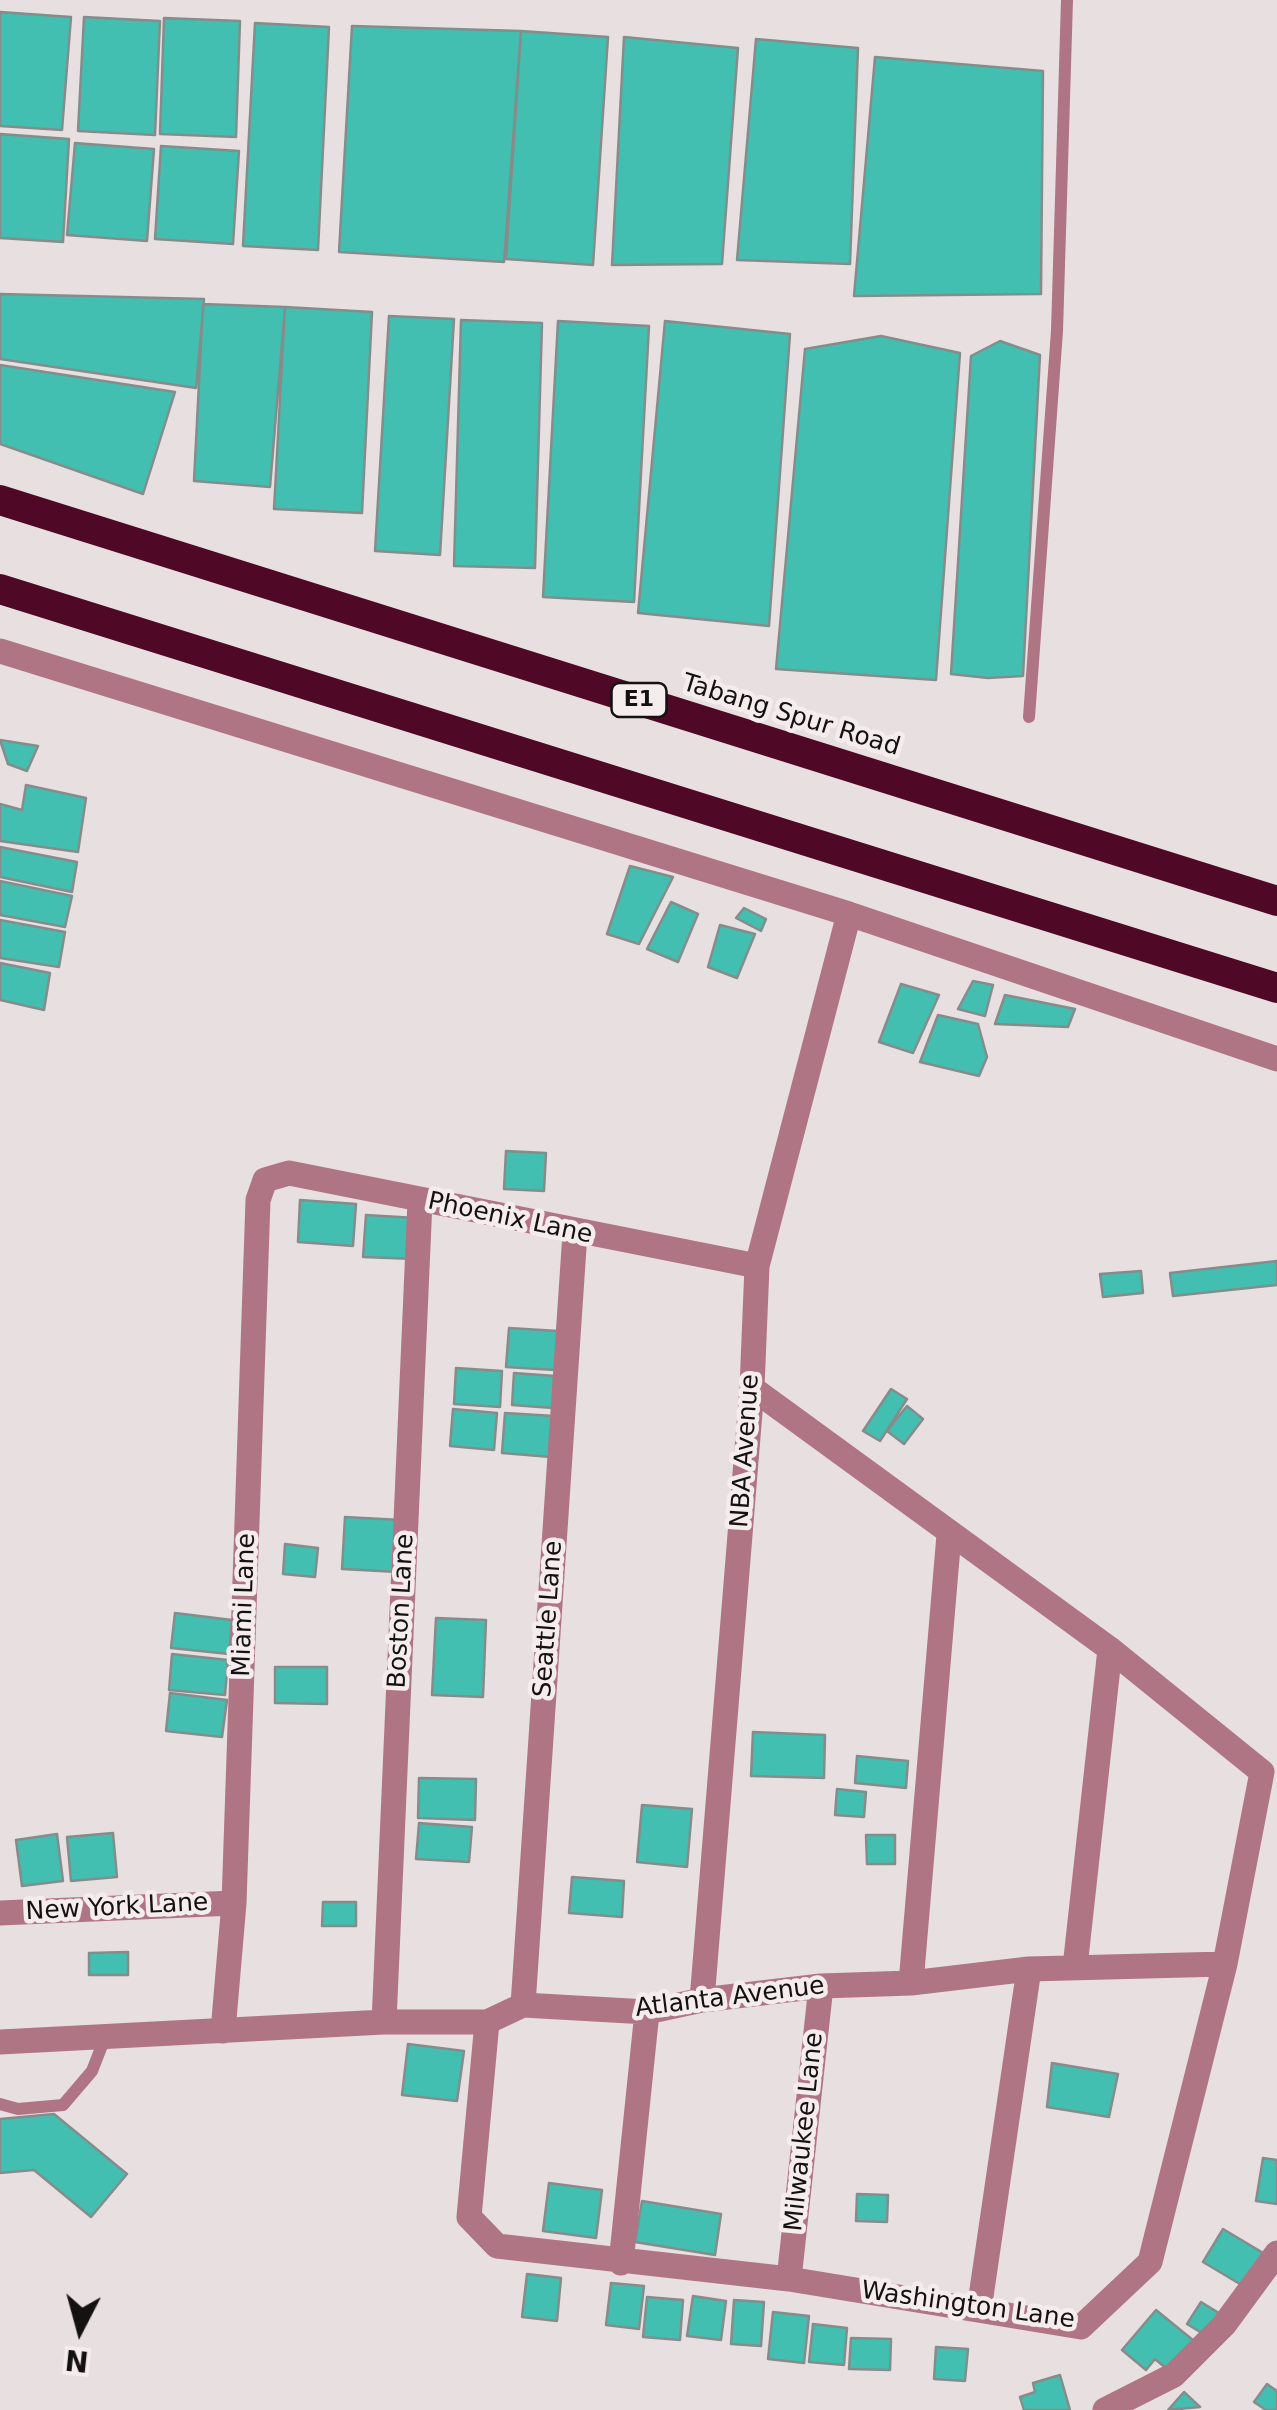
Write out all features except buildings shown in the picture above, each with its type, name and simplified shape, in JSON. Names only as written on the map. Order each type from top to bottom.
[{"type":"highway","name":"Tabang Spur Road","points":[[0,500],[1277,902]]},
{"type":"highway","points":[[0,590],[1277,988]]},
{"type":"street","points":[[0,651],[849,914],[1277,1059]]},
{"type":"street","name":"NBA Avenue","points":[[702,2000],[752,1388],[757,1266],[849,914]]},
{"type":"street","name":"Phoenix Lane","points":[[265,1180],[289,1173],[757,1266]]},
{"type":"street","name":"Miami Lane","points":[[223,2031],[234,1903],[258,1200],[265,1180]]},
{"type":"street","name":"Boston Lane","points":[[384,2022],[420,1201]]},
{"type":"street","name":"Seattle Lane","points":[[524,2004],[576,1233]]},
{"type":"street","points":[[752,1388],[948,1536],[1110,1650],[1262,1772],[1225,1964]]},
{"type":"street","points":[[911,1983],[948,1536]]},
{"type":"street","points":[[1076,1968],[1110,1650]]},
{"type":"street","name":"New York Lane","points":[[0,1913],[234,1903]]},
{"type":"street","name":"Atlanta Avenue","points":[[0,2042],[384,2022],[487,2022],[524,2004],[646,2012],[702,2000],[821,1986],[911,1983],[1029,1968],[1225,1964]]},
{"type":"street","name":"Washington Lane","points":[[487,2022],[469,2218],[497,2246],[621,2263],[790,2279],[1080,2327],[1150,2262],[1225,1964]]},
{"type":"street","points":[[978,2310],[1029,1968]]},
{"type":"street","name":"Milwaukee Lane","points":[[790,2279],[821,1986]]},
{"type":"street","points":[[621,2263],[646,2012]]},
{"type":"street","points":[[1105,2410],[1174,2375],[1224,2325],[1277,2252]]},
{"type":"lane","points":[[1029,717],[1057,331],[1067,0]]},
{"type":"lane","points":[[0,2104],[18,2109],[63,2105],[92,2071],[106,2034]]}]
